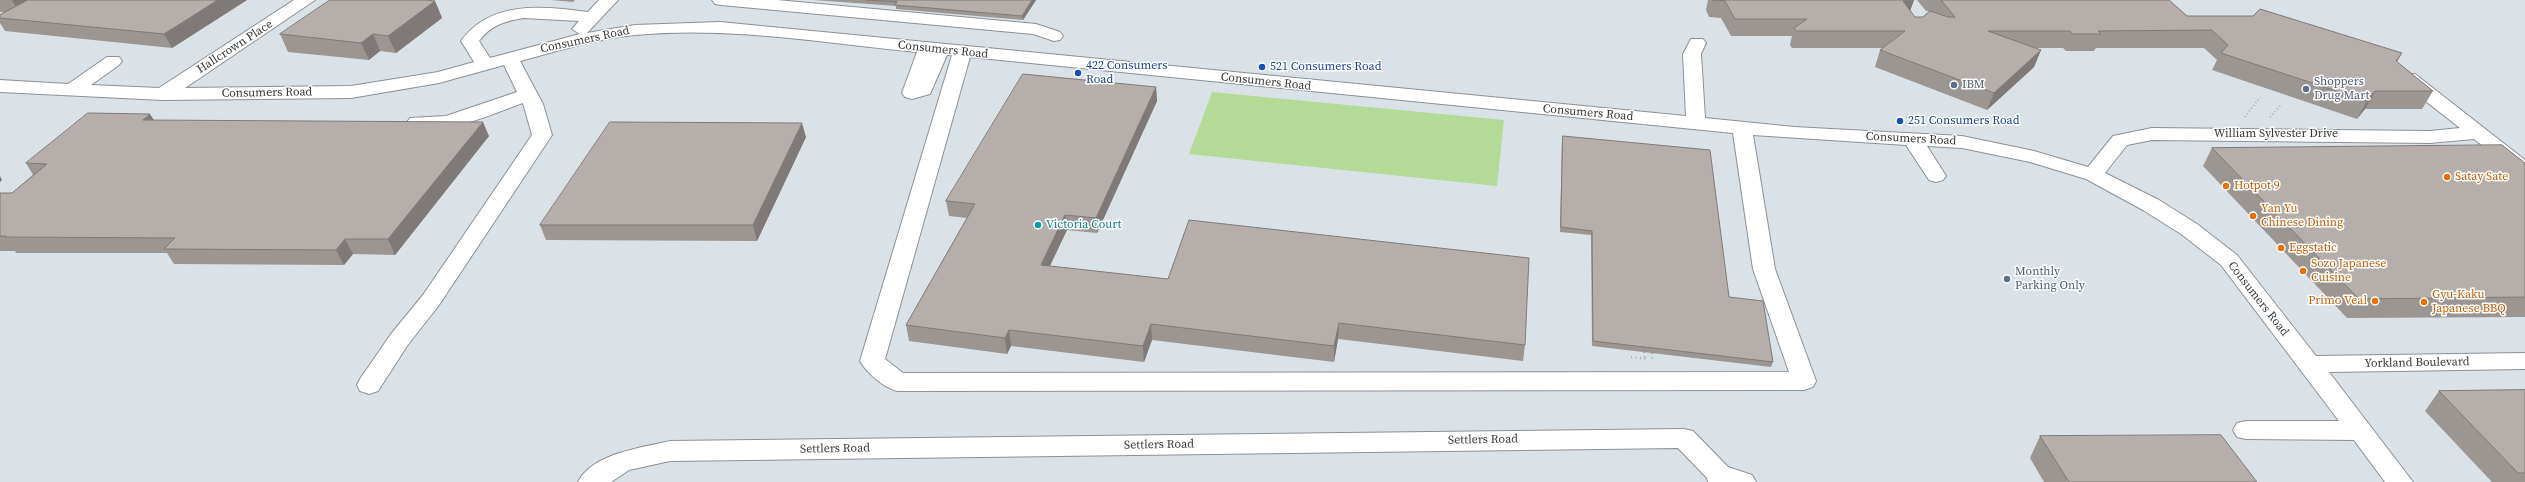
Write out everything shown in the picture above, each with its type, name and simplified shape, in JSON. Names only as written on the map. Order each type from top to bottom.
[{"type":"street","name":"Hallcrown Place","points":[[163,94],[306,0]]},
{"type":"street","points":[[581,39],[581,27],[609,0]]},
{"type":"street","points":[[721,0],[915,14],[1036,29],[1054,36]]},
{"type":"street","points":[[764,31],[774,21],[780,5]]},
{"type":"street","points":[[485,64],[470,41],[474,34],[495,20],[512,14],[541,12],[590,17]]},
{"type":"street","points":[[893,44],[915,14]]},
{"type":"street","name":"Consumers Road","points":[[0,86],[163,94],[351,92],[439,77],[581,39],[635,30],[720,27],[1742,128],[1962,142],[2034,157],[2093,175],[2151,205],[2189,229],[2229,260],[2400,482]]},
{"type":"street","points":[[1696,123],[1692,54],[1697,43]]},
{"type":"street","points":[[943,50],[872,361],[897,382],[1804,380],[1764,269],[1742,128]]},
{"type":"street","points":[[369,385],[399,340],[431,300],[542,135],[528,95],[509,58]]},
{"type":"street","points":[[71,90],[113,61]]},
{"type":"street","points":[[2396,68],[2525,170]]},
{"type":"street","points":[[401,122],[448,122],[528,95]]},
{"type":"street","name":"William Sylvester Drive","points":[[2093,175],[2120,140],[2152,134],[2361,134],[2430,137],[2477,133]]},
{"type":"street","points":[[2361,134],[2386,156]]},
{"type":"street","points":[[1912,139],[1936,176]]},
{"type":"street","name":"Yorkland Boulevard","points":[[2309,364],[2525,361]]},
{"type":"street","points":[[2246,430],[2361,432]]},
{"type":"street","name":"Settlers Road","points":[[591,482],[621,462],[670,451],[1684,438],[1724,480]]},
{"type":"path","points":[[2243,123],[2249,109],[2260,97]]},
{"type":"path","points":[[2269,118],[2282,104]]},
{"type":"path","points":[[1644,352],[1645,358]]},
{"type":"path","points":[[1652,353],[1652,360]]},
{"type":"path","points":[[1631,357],[1639,358]]},
{"type":"green space","points":[[1212,92],[1504,120],[1497,186],[1189,154]]},
{"type":"building","points":[[28,0],[218,0],[164,34],[0,18],[0,15]]},
{"type":"building","points":[[330,0],[435,1],[388,36],[373,34],[361,43],[280,34]]},
{"type":"building","points":[[866,0],[1032,0],[1022,16],[895,5],[897,2]]},
{"type":"building","points":[[1713,0],[1913,0],[1903,1],[1915,17],[1923,17],[1930,11],[1948,17],[1955,17],[1941,0],[2169,0],[2187,16],[2253,16],[2260,9],[2402,53],[2396,61],[2433,91],[2375,91],[2367,101],[2221,53],[2228,45],[2212,30],[2098,31],[2101,34],[2073,34],[2070,31],[1988,31],[2041,50],[1994,93],[1880,50],[1905,31],[1796,31],[1794,28],[1807,19],[1735,19],[1725,1]]},
{"type":"building","name":"Victoria Court","points":[[1023,74],[1156,87],[1096,218],[1065,215],[1041,265],[1168,279],[1189,220],[1529,258],[1525,345],[1339,323],[1334,346],[1151,324],[1143,346],[1009,330],[1005,338],[906,325],[975,204],[946,201]]},
{"type":"building","points":[[88,113],[150,114],[143,120],[483,122],[388,239],[345,239],[336,250],[164,249],[175,238],[0,236],[0,193],[12,193],[47,164],[26,163]]},
{"type":"building","points":[[610,122],[802,123],[753,225],[540,225]]},
{"type":"building","points":[[1563,136],[1710,150],[1729,297],[1763,301],[1773,362],[1593,341],[1592,231],[1561,227]]},
{"type":"building","points":[[2502,145],[2525,163],[2525,297],[2359,299],[2212,148]]},
{"type":"building","points":[[2525,390],[2525,473],[2518,473],[2439,391]]},
{"type":"building","points":[[2221,435],[2257,482],[2069,482],[2040,436]]},
{"type":"place","name":"521 Consumers Road","points":[[1262,67]]},
{"type":"place","name":"422 Consumers Road","points":[[1078,73]]},
{"type":"place","name":"IBM","points":[[1954,85]]},
{"type":"place","name":"Shoppers Drug Mart","points":[[2306,89]]},
{"type":"place","name":"251 Consumers Road","points":[[1900,121]]},
{"type":"place","name":"Satay Sate","points":[[2447,177]]},
{"type":"place","name":"Hotpot 9","points":[[2226,186]]},
{"type":"place","name":"Yan Yu Chinese Dining","points":[[2253,216]]},
{"type":"place","name":"Victoria Court","points":[[1038,225]]},
{"type":"place","name":"Eggstatic","points":[[2281,248]]},
{"type":"place","name":"Sozo Japanese Cuisine","points":[[2303,271]]},
{"type":"place","name":"Monthly Parking Only","points":[[2007,279]]},
{"type":"place","name":"Primo Veal","points":[[2375,301]]},
{"type":"place","name":"Gyu-Kaku Japanese BBQ","points":[[2424,302]]}]
